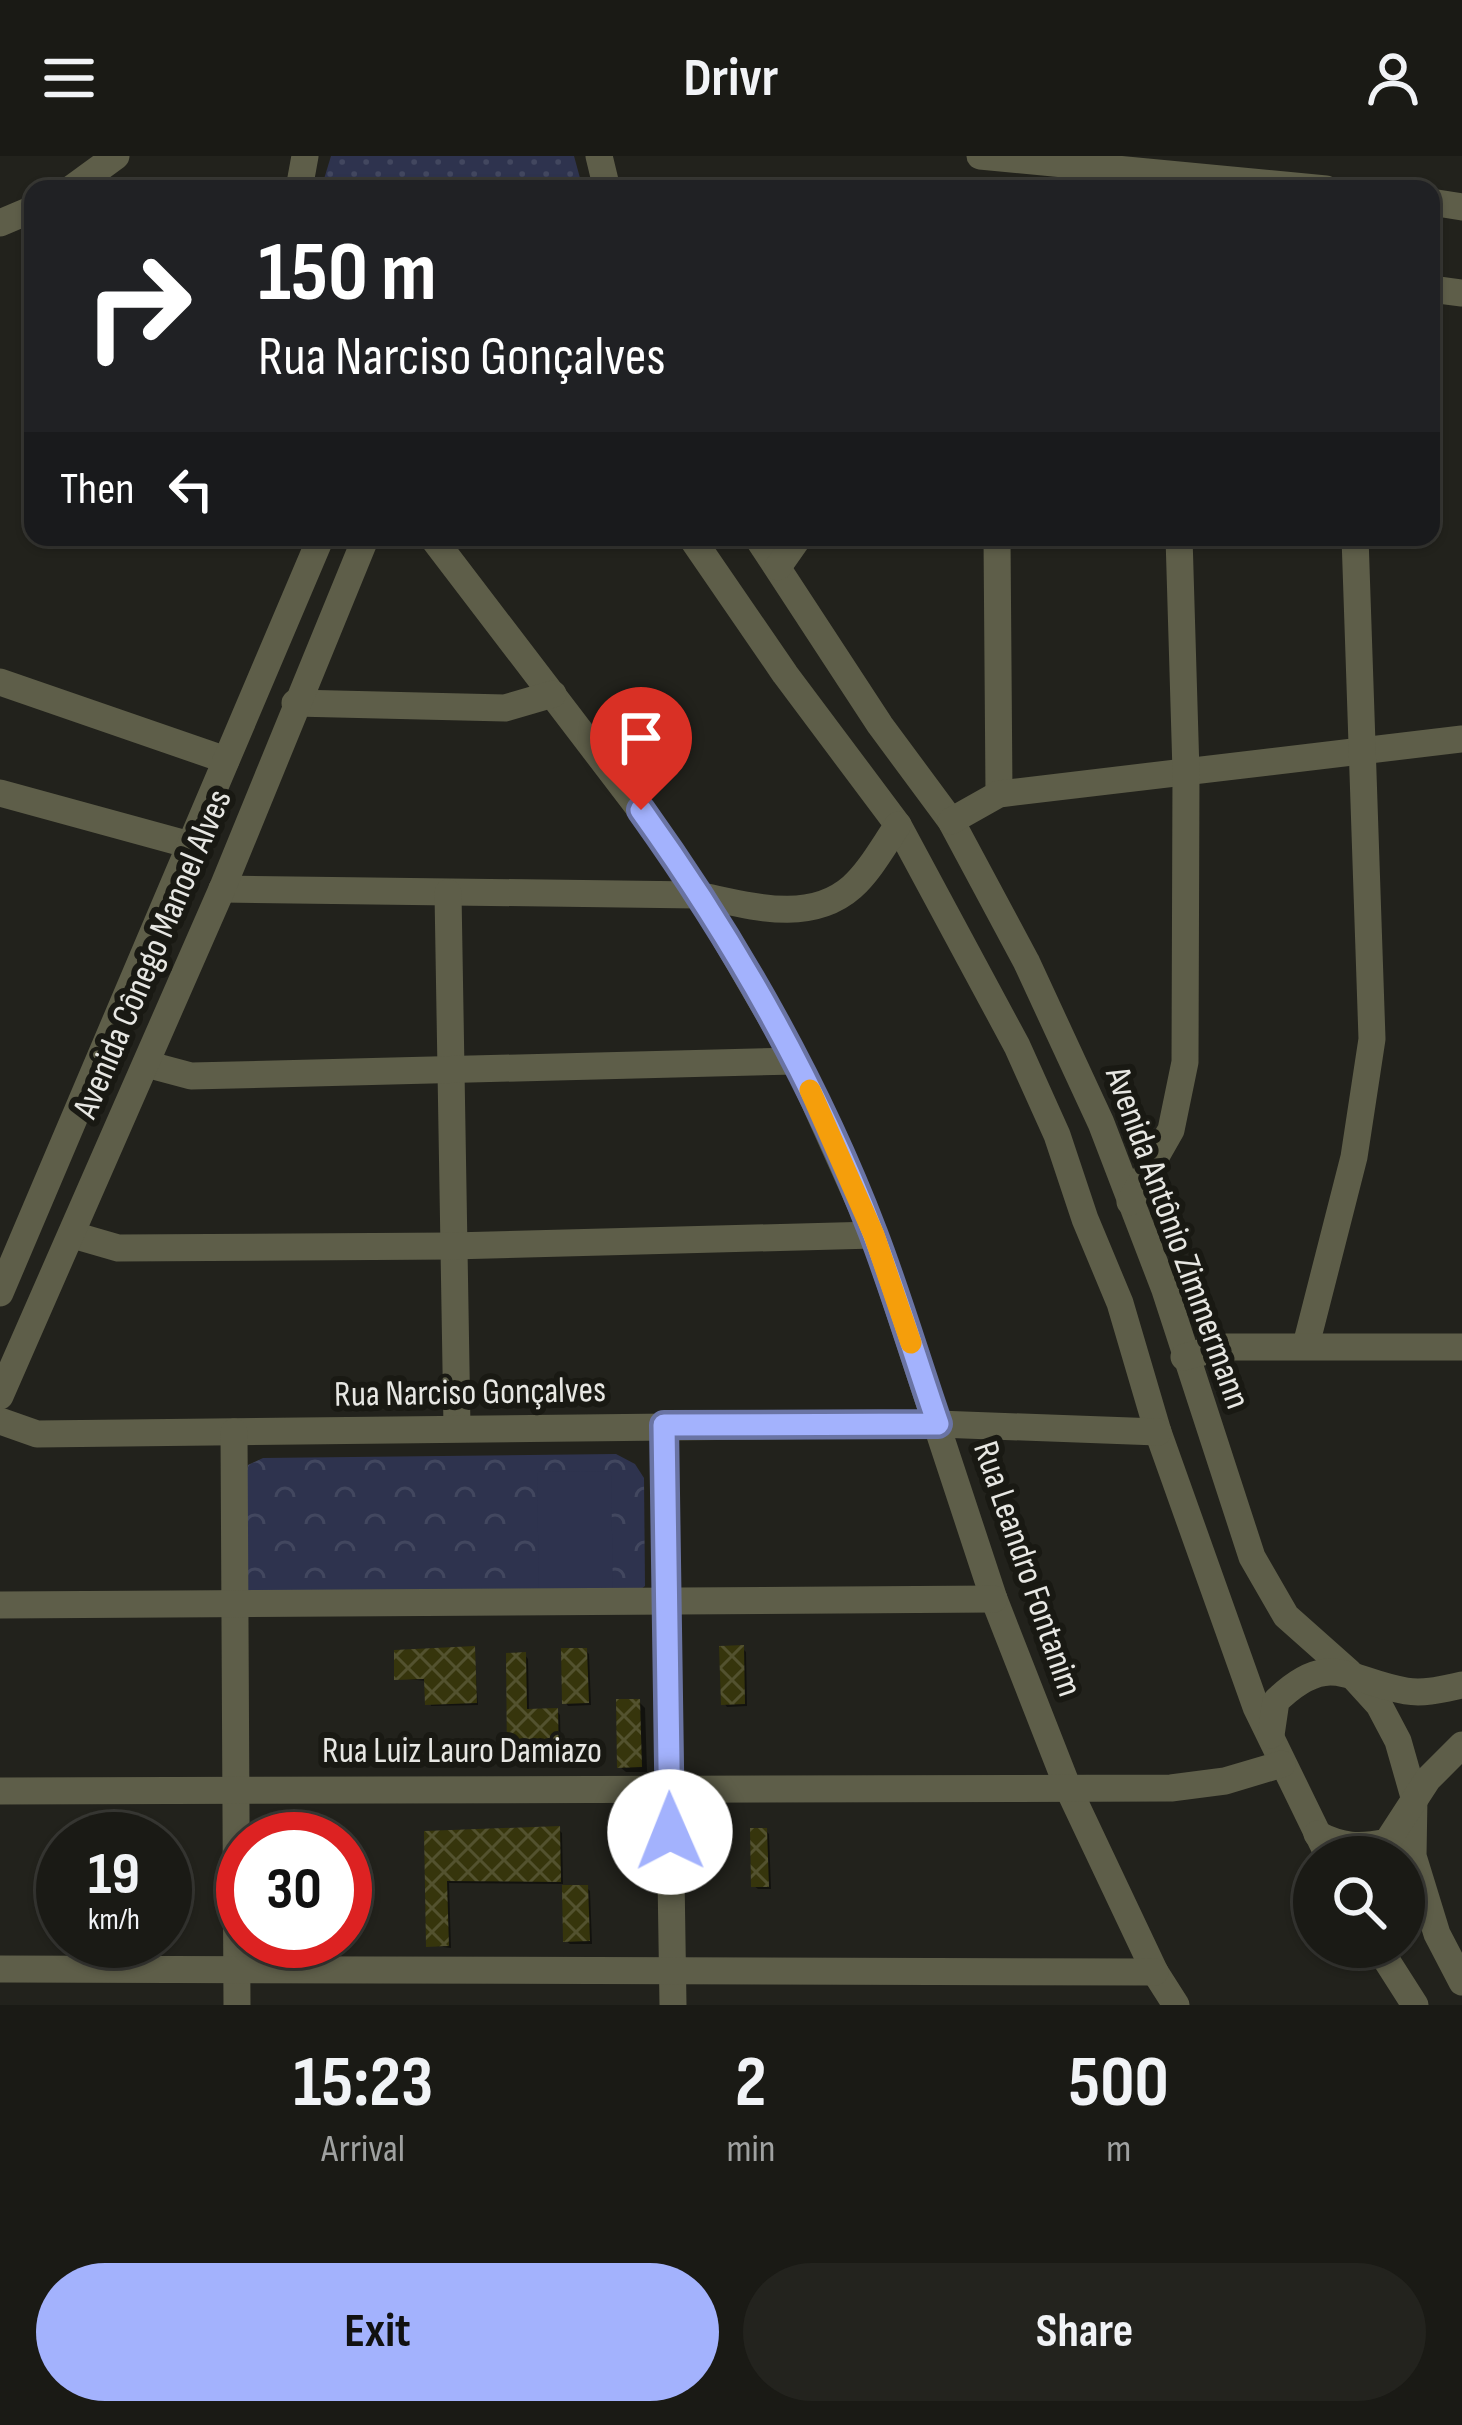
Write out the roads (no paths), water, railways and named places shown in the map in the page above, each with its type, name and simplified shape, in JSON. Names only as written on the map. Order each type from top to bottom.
[{"type":"street","points":[[83,180],[116,156]]},
{"type":"street","points":[[980,156],[1232,180]]},
{"type":"street","name":"Avenida Cônego Manoel Alves","points":[[0,1293],[316,546]]},
{"type":"street","name":"Avenida Cônego Manoel Alves","points":[[0,1396],[222,889],[295,703],[369,546]]},
{"type":"street","name":"Rua Leandro Fontanim","points":[[437,546],[658,833],[796,1061],[874,1235],[994,1599],[1068,1788],[1175,2005]]},
{"type":"street","points":[[697,546],[898,826],[1017,1046],[1057,1135],[1085,1220],[1120,1303],[1158,1432],[1240,1663],[1318,1836]]},
{"type":"street","name":"Avenida Antônio Zimmermann","points":[[763,546],[880,725],[951,821],[1026,961],[1101,1123],[1165,1290],[1252,1558],[1286,1616],[1379,1705],[1398,1741],[1414,1797],[1413,1856],[1437,1934],[1462,1982]]},
{"type":"street","points":[[778,567],[793,546]]},
{"type":"street","points":[[997,546],[999,794]]},
{"type":"street","points":[[1130,1202],[1171,1130],[1183,1085],[1186,772],[1179,546]]},
{"type":"street","points":[[1306,1345],[1354,1157],[1368,1079],[1374,998],[1355,546]]},
{"type":"street","points":[[0,682],[226,760]]},
{"type":"street","points":[[295,703],[505,708],[553,694]]},
{"type":"street","points":[[951,821],[999,794],[1462,739]]},
{"type":"street","points":[[0,793],[190,845]]},
{"type":"street","points":[[222,889],[697,895],[771,910],[826,906],[855,884],[898,826]]},
{"type":"street","points":[[448,893],[457,1426]]},
{"type":"street","points":[[146,1064],[191,1076],[796,1061]]},
{"type":"street","points":[[74,1235],[118,1249],[874,1235]]},
{"type":"street","points":[[1184,1358],[1222,1347],[1462,1347]]},
{"type":"street","name":"Rua Narciso Gonçalves","points":[[0,1421],[37,1434],[938,1424],[1158,1432]]},
{"type":"street","points":[[664,1425],[673,2005]]},
{"type":"street","points":[[234,1432],[238,1812]]},
{"type":"street","points":[[0,1605],[994,1599]]},
{"type":"street","points":[[1271,1735],[1276,1701],[1306,1676],[1349,1672],[1407,1691],[1432,1692],[1462,1685]]},
{"type":"street","points":[[1393,1836],[1414,1797],[1462,1745]]},
{"type":"street","name":"Rua Luiz Lauro Damiazo","points":[[0,1791],[1171,1788],[1225,1781],[1282,1764]]},
{"type":"street","points":[[237,1968],[237,2005]]},
{"type":"street","points":[[1391,1968],[1415,2005]]},
{"type":"street","points":[[0,1969],[1155,1972]]}]
